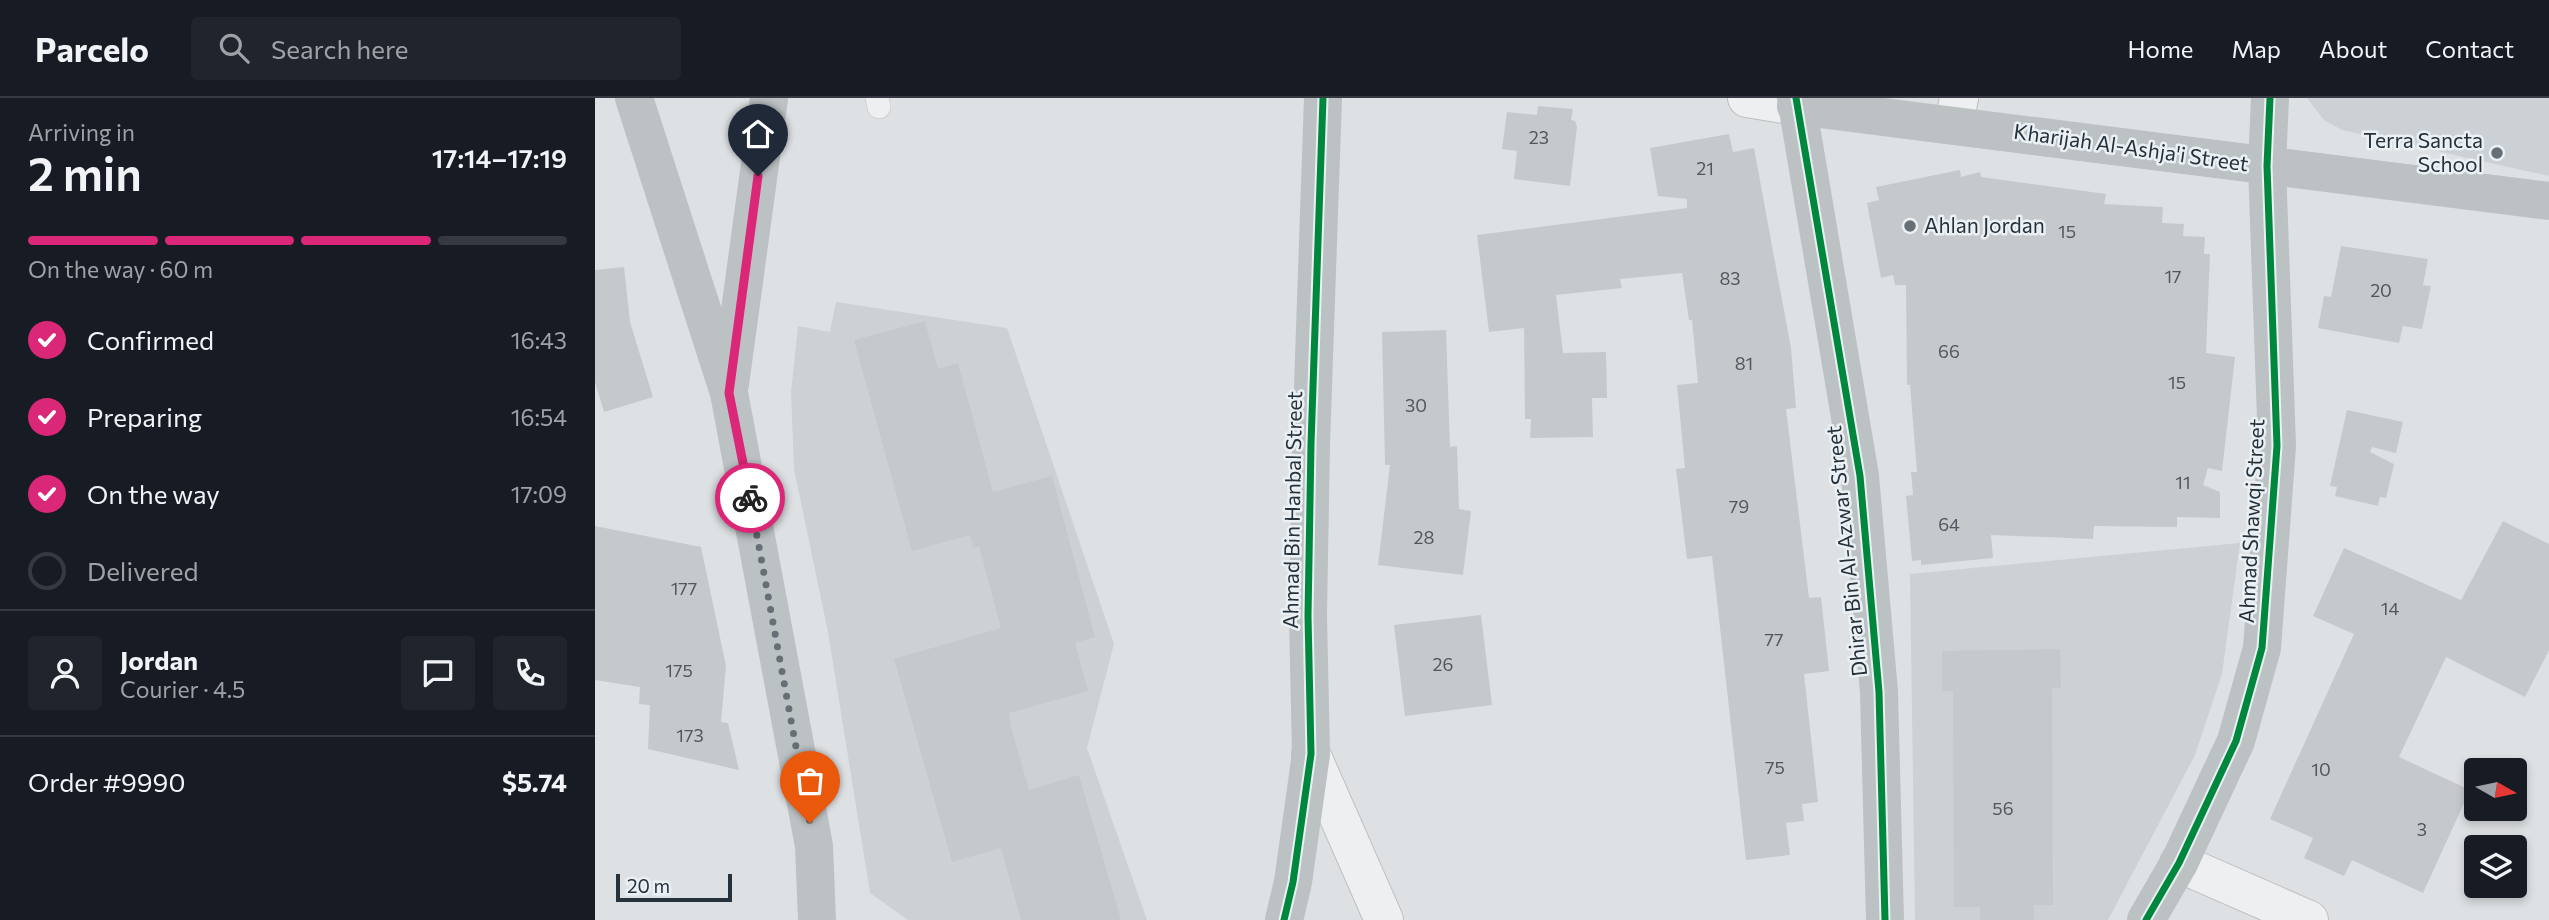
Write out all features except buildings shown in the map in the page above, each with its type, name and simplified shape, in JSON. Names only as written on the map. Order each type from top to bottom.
[{"type":"street","points":[[729,393],[769,98]]},
{"type":"street","name":"Ahmad Bin Hanbal Street","points":[[1284,920],[1293,881],[1311,754],[1309,523],[1323,98]]},
{"type":"street","points":[[1747,98],[1796,102]]},
{"type":"street","name":"Ahmad Shawqi Street","points":[[2146,920],[2179,863],[2236,741],[2262,648],[2277,446],[2267,166],[2270,98]]},
{"type":"street","name":"Kharijah Al-Ashja'i Street","points":[[1796,102],[1957,111],[2267,166],[2549,201]]},
{"type":"street","name":"Dhirar Bin Al-Azwar Street","points":[[1796,102],[1860,476],[1879,692],[1885,920]]},
{"type":"street","points":[[643,103],[729,393],[814,846],[817,920]]},
{"type":"street","points":[[1311,754],[1384,920]]},
{"type":"street","points":[[2179,863],[2309,920]]},
{"type":"shaded area","name":"Terra Sancta School","points":[[2307,98],[2549,98],[2549,176],[2342,130],[2324,120]]},
{"type":"shaded area","points":[[836,302],[1007,328],[1114,644],[1087,748],[1147,920],[908,920],[870,893],[828,632],[794,469],[791,392],[798,326],[830,332]]},
{"type":"shaded area","points":[[2240,543],[2222,674],[2195,755],[2108,920],[1915,920],[1910,574]]},
{"type":"cycle path","points":[[1284,920],[1293,882],[1311,754],[1308,616],[1311,444],[1323,98]]},
{"type":"cycle path","points":[[1796,98],[1860,476],[1879,692],[1885,920]]},
{"type":"cycle path","points":[[2146,920],[2179,863],[2236,741],[2262,648],[2277,446],[2267,166],[2270,98]]},
{"type":"way so far","points":[[750,498],[810,823]]},
{"type":"place","name":"Terra Sancta School","points":[[2497,153]]},
{"type":"place","name":"Ahlan Jordan","points":[[1910,226]]},
{"type":"route","points":[[750,498],[729,393],[752,239],[758,176]]}]
